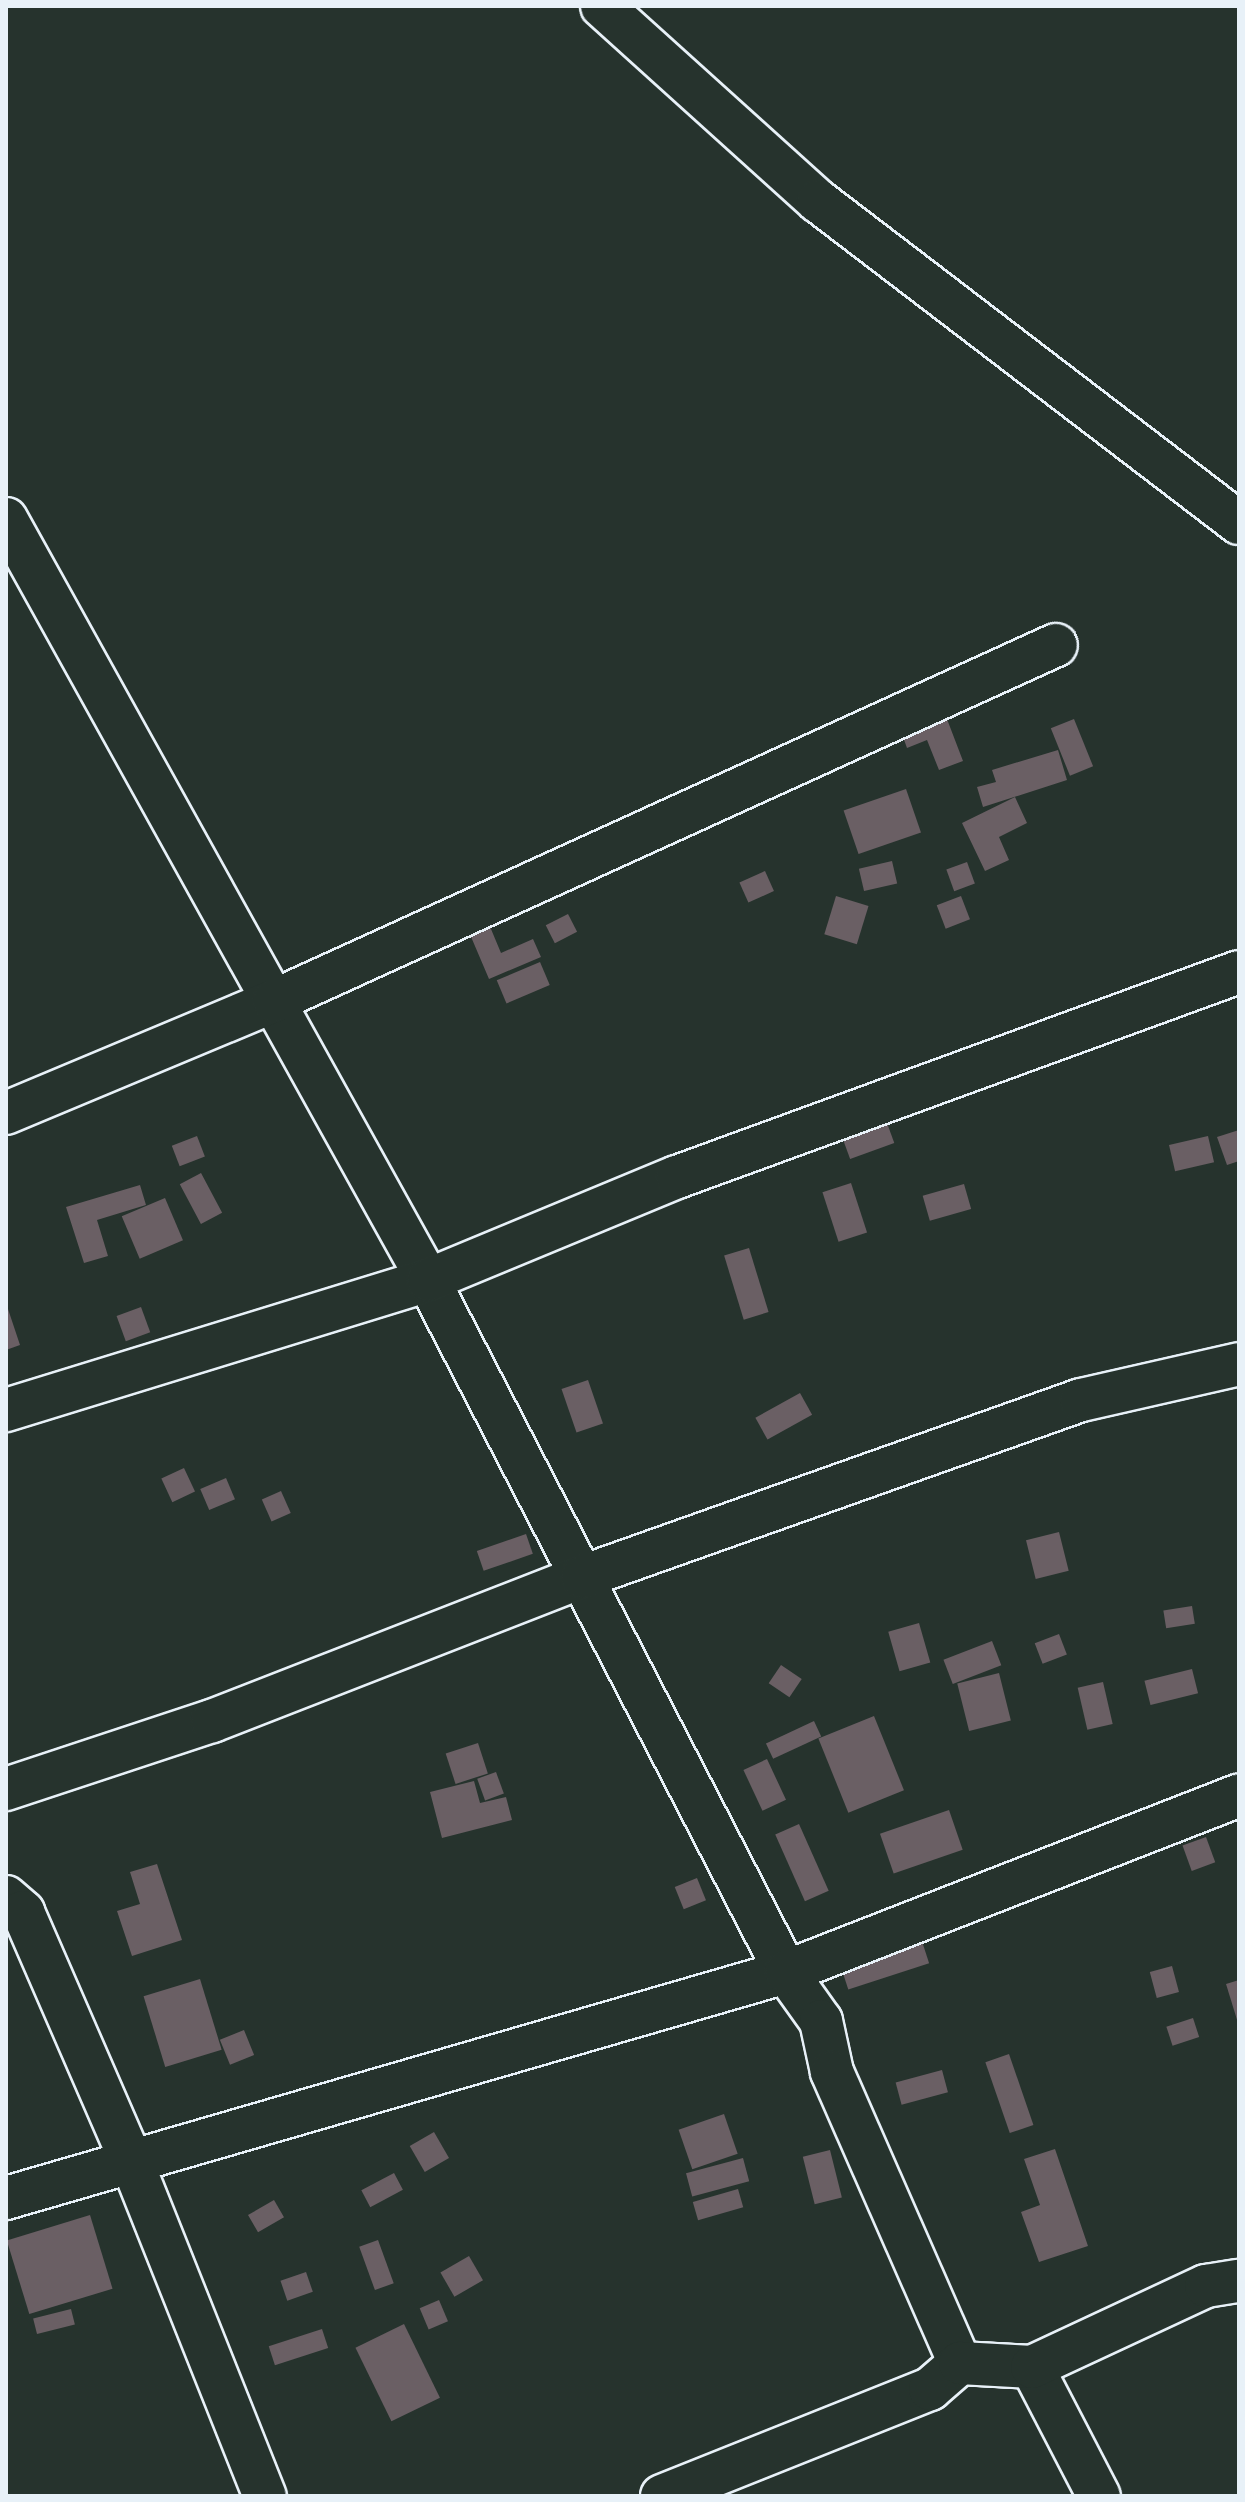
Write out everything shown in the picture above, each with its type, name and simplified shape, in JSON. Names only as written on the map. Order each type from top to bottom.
[{"type":"street","points":[[602,6],[818,201],[1239,523]]},
{"type":"street","points":[[6,519],[428,1280],[786,1972],[821,2021],[832,2072],[960,2363]]},
{"type":"street","points":[[6,1113],[274,1001],[1056,645]]},
{"type":"street","points":[[6,1410],[428,1280],[677,1177],[1239,972]]},
{"type":"street","points":[[6,1789],[212,1721],[582,1577],[1081,1400],[1239,1364]]},
{"type":"street","points":[[6,2198],[786,1972],[1239,1795]]},
{"type":"street","points":[[6,1897],[23,1912],[131,2160],[265,2496]]},
{"type":"street","points":[[662,2496],[930,2389],[960,2363],[1032,2367],[1206,2286],[1239,2281]]},
{"type":"street","points":[[1032,2367],[1099,2496]]},
{"type":"building","points":[[942,706],[963,761],[939,770],[927,740],[907,748],[898,723]]},
{"type":"building","points":[[1074,719],[1093,766],[1070,776],[1051,728]]},
{"type":"building","points":[[1058,750],[1067,780],[983,807],[977,787],[996,782],[992,770]]},
{"type":"building","points":[[906,789],[921,832],[859,854],[844,810]]},
{"type":"building","points":[[1015,797],[1027,823],[999,837],[1009,860],[985,871],[962,823]]},
{"type":"building","points":[[892,861],[897,883],[864,891],[859,869]]},
{"type":"building","points":[[967,862],[975,884],[954,891],[946,870]]},
{"type":"building","points":[[765,871],[774,891],[748,902],[739,882]]},
{"type":"building","points":[[836,896],[869,906],[857,944],[824,934]]},
{"type":"building","points":[[961,896],[970,919],[946,929],[937,905]]},
{"type":"building","points":[[568,914],[577,932],[555,943],[546,925]]},
{"type":"building","points":[[486,917],[501,953],[533,939],[541,957],[489,979],[466,925]]},
{"type":"building","points":[[540,962],[550,985],[507,1003],[497,980]]},
{"type":"building","points":[[883,1112],[894,1143],[850,1159],[839,1128]]},
{"type":"building","points":[[1239,1130],[1239,1161],[1227,1165],[1217,1137]]},
{"type":"building","points":[[197,1136],[205,1157],[180,1166],[172,1146]]},
{"type":"building","points":[[1208,1136],[1214,1162],[1175,1171],[1169,1145]]},
{"type":"building","points":[[201,1173],[222,1213],[201,1224],[180,1184]]},
{"type":"building","points":[[851,1183],[867,1232],[839,1242],[822,1192]]},
{"type":"building","points":[[964,1184],[971,1209],[930,1221],[923,1196]]},
{"type":"building","points":[[140,1185],[146,1205],[97,1220],[108,1256],[84,1263],[66,1207]]},
{"type":"building","points":[[165,1198],[183,1240],[140,1259],[122,1216]]},
{"type":"building","points":[[749,1248],[769,1312],[744,1320],[724,1256]]},
{"type":"building","points":[[6,1303],[20,1345],[6,1350]]},
{"type":"building","points":[[141,1307],[150,1332],[126,1341],[117,1316]]},
{"type":"building","points":[[588,1380],[603,1423],[577,1433],[562,1389]]},
{"type":"building","points":[[800,1393],[812,1415],[768,1440],[755,1418]]},
{"type":"building","points":[[184,1468],[195,1492],[172,1502],[161,1479]]},
{"type":"building","points":[[226,1478],[235,1499],[209,1510],[200,1489]]},
{"type":"building","points":[[281,1491],[291,1513],[272,1521],[262,1500]]},
{"type":"building","points":[[1059,1532],[1069,1571],[1036,1579],[1026,1540]]},
{"type":"building","points":[[526,1534],[533,1554],[484,1571],[477,1551]]},
{"type":"building","points":[[1192,1606],[1195,1624],[1166,1628],[1163,1611]]},
{"type":"building","points":[[919,1623],[930,1662],[900,1671],[888,1632]]},
{"type":"building","points":[[1059,1634],[1067,1655],[1043,1664],[1035,1643]]},
{"type":"building","points":[[992,1641],[1001,1665],[953,1684],[943,1660]]},
{"type":"building","points":[[781,1665],[802,1679],[789,1697],[769,1683]]},
{"type":"building","points":[[1192,1669],[1198,1693],[1151,1705],[1144,1681]]},
{"type":"building","points":[[999,1673],[1011,1721],[969,1731],[957,1683]]},
{"type":"building","points":[[1103,1682],[1113,1724],[1087,1730],[1078,1688]]},
{"type":"building","points":[[874,1716],[904,1790],[848,1813],[818,1738]]},
{"type":"building","points":[[814,1721],[821,1736],[773,1759],[766,1743]]},
{"type":"building","points":[[478,1743],[488,1773],[456,1784],[446,1754]]},
{"type":"building","points":[[767,1759],[786,1800],[762,1811],[743,1770]]},
{"type":"building","points":[[496,1772],[504,1794],[485,1800],[477,1779]]},
{"type":"building","points":[[474,1781],[480,1803],[506,1797],[512,1820],[442,1838],[430,1792]]},
{"type":"building","points":[[949,1810],[963,1850],[894,1873],[880,1834]]},
{"type":"building","points":[[799,1824],[829,1891],[805,1901],[775,1835]]},
{"type":"building","points":[[1206,1837],[1215,1862],[1192,1871],[1183,1846]]},
{"type":"building","points":[[157,1864],[182,1940],[132,1956],[117,1911],[140,1904],[130,1872]]},
{"type":"building","points":[[697,1878],[706,1900],[684,1909],[675,1887]]},
{"type":"building","points":[[918,1929],[929,1963],[848,1990],[837,1955]]},
{"type":"building","points":[[1172,1966],[1179,1992],[1157,1998],[1150,1972]]},
{"type":"building","points":[[200,1979],[222,2050],[165,2067],[144,1996]]},
{"type":"building","points":[[1239,1980],[1239,2023],[1238,2023],[1226,1984]]},
{"type":"building","points":[[1193,2018],[1199,2037],[1173,2046],[1166,2027]]},
{"type":"building","points":[[244,2030],[254,2055],[230,2065],[220,2040]]},
{"type":"building","points":[[1009,2054],[1033,2125],[1010,2133],[985,2062]]},
{"type":"building","points":[[942,2070],[948,2092],[902,2105],[896,2082]]},
{"type":"building","points":[[724,2114],[738,2154],[692,2169],[679,2130]]},
{"type":"building","points":[[434,2132],[449,2158],[425,2172],[410,2146]]},
{"type":"building","points":[[1055,2149],[1088,2246],[1039,2262],[1021,2212],[1040,2205],[1024,2159]]},
{"type":"building","points":[[830,2150],[842,2198],[815,2204],[803,2157]]},
{"type":"building","points":[[743,2158],[749,2181],[692,2196],[686,2173]]},
{"type":"building","points":[[394,2173],[403,2190],[370,2207],[361,2190]]},
{"type":"building","points":[[738,2189],[743,2207],[698,2220],[693,2202]]},
{"type":"building","points":[[274,2200],[284,2217],[258,2232],[248,2215]]},
{"type":"building","points":[[90,2215],[113,2289],[29,2314],[7,2240]]},
{"type":"building","points":[[378,2240],[394,2283],[375,2290],[359,2247]]},
{"type":"building","points":[[469,2256],[483,2280],[454,2297],[440,2272]]},
{"type":"building","points":[[306,2272],[313,2292],[287,2301],[280,2281]]},
{"type":"building","points":[[439,2300],[448,2321],[429,2329],[420,2308]]},
{"type":"building","points":[[71,2309],[75,2325],[37,2334],[33,2318]]},
{"type":"building","points":[[404,2324],[440,2398],[391,2421],[355,2348]]},
{"type":"building","points":[[322,2329],[328,2348],[275,2365],[269,2346]]}]
